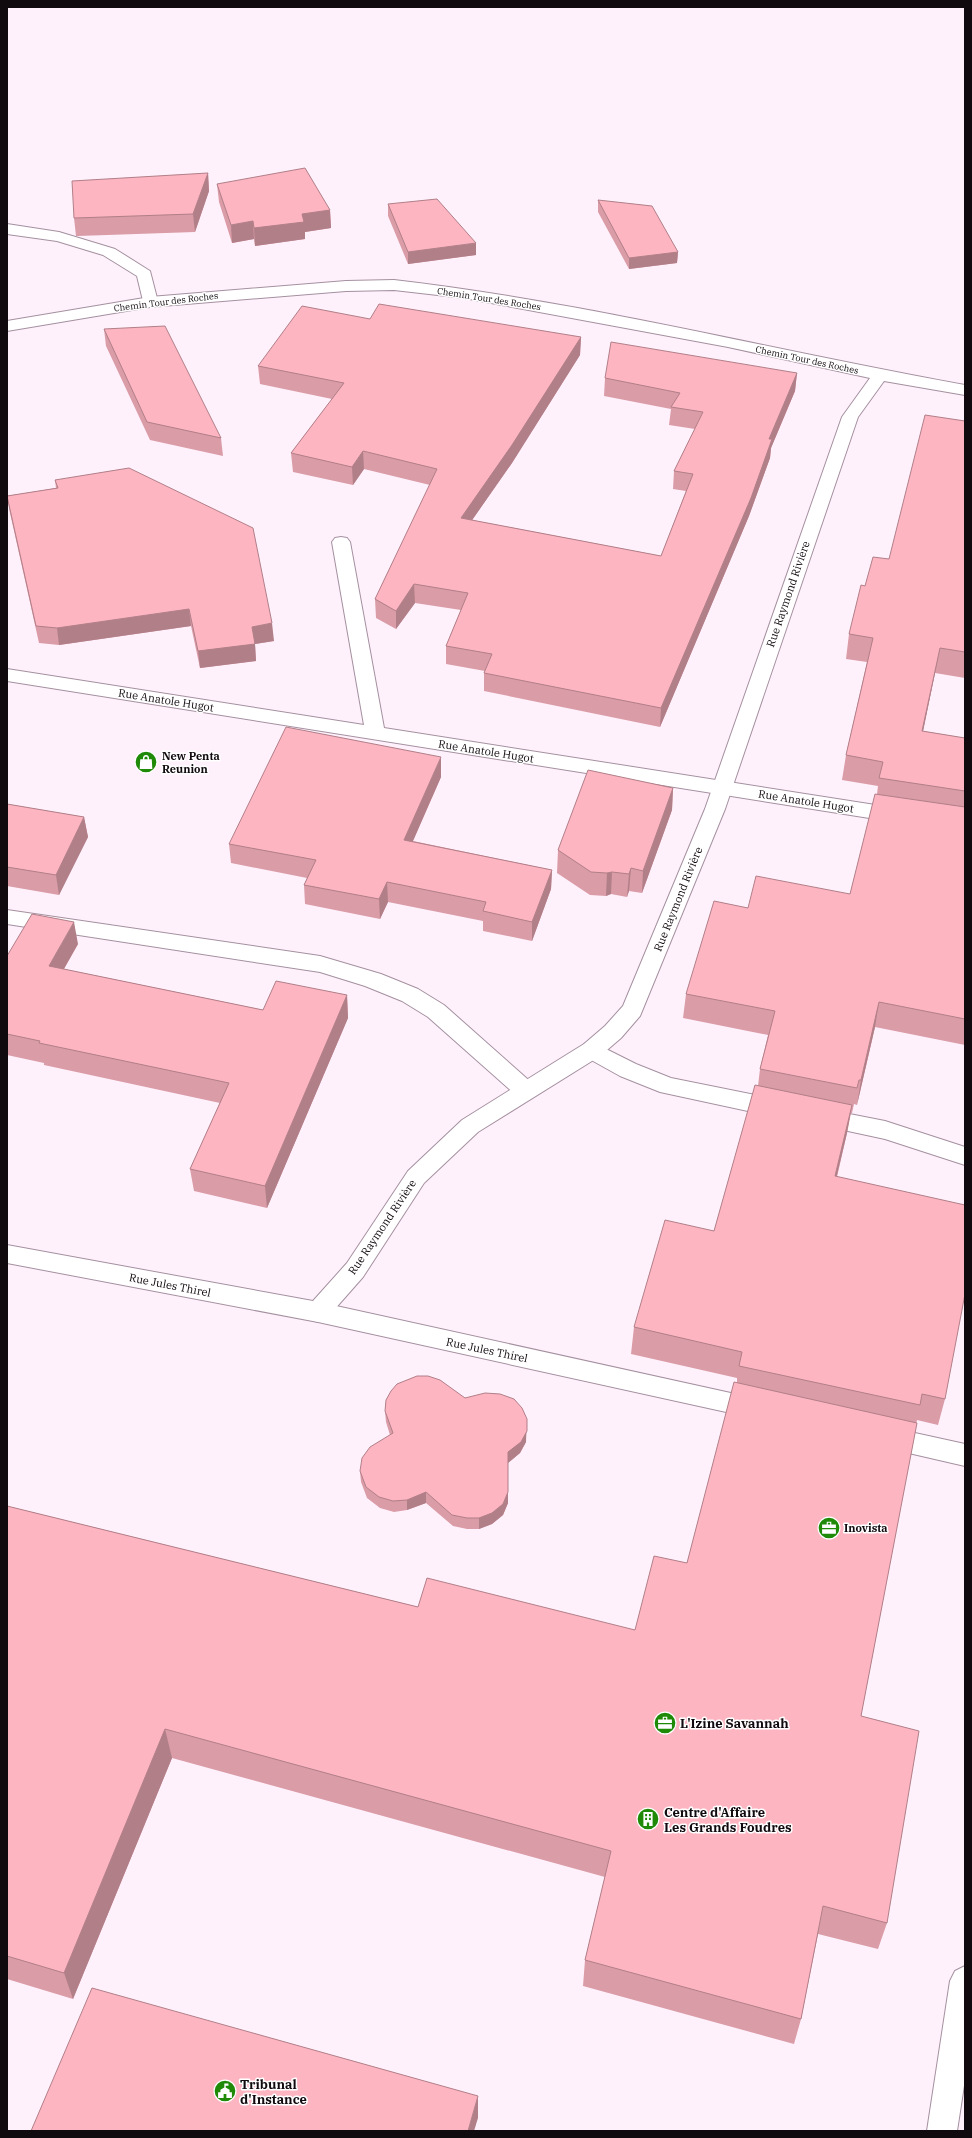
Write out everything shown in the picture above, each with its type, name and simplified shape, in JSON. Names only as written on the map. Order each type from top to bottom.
[{"type":"street","points":[[7,229],[60,237],[109,252],[144,274],[150,302]]},
{"type":"street","name":"Chemin Tour des Roches","points":[[7,326],[150,302],[346,286],[394,285],[464,293],[728,342],[880,375],[965,390]]},
{"type":"street","name":"Rue Raymond Rivière","points":[[318,1312],[355,1270],[416,1177],[470,1126],[525,1090],[592,1050],[613,1032],[632,1010],[714,809],[850,417],[880,375]]},
{"type":"street","points":[[340,542],[375,734]]},
{"type":"street","name":"Rue Anatole Hugot","points":[[7,675],[375,734],[918,818]]},
{"type":"street","points":[[7,917],[320,964],[372,980],[410,995],[436,1011],[460,1034],[525,1090]]},
{"type":"street","points":[[592,1050],[628,1070],[668,1086],[885,1130],[965,1156]]},
{"type":"street","name":"Rue Jules Thirel","points":[[7,1254],[318,1312],[778,1414]]},
{"type":"street","points":[[864,1432],[965,1455]]},
{"type":"street","points":[[942,2131],[965,1981]]},
{"type":"building","points":[[305,168],[330,210],[302,214],[304,222],[254,228],[253,221],[231,225],[217,184]]},
{"type":"building","points":[[208,173],[193,214],[74,218],[72,181]]},
{"type":"building","points":[[437,199],[476,243],[408,252],[388,204]]},
{"type":"building","points":[[598,200],[652,206],[678,252],[629,258]]},
{"type":"building","points":[[379,304],[581,337],[512,445],[461,518],[661,556],[693,474],[674,471],[703,412],[671,407],[680,393],[605,378],[611,342],[797,373],[769,439],[772,439],[751,498],[661,708],[484,673],[492,654],[446,646],[468,593],[414,584],[396,611],[375,599],[437,469],[363,451],[352,467],[291,453],[344,383],[258,366],[302,306],[370,319]]},
{"type":"building","points":[[165,326],[221,438],[147,422],[104,329]]},
{"type":"building","points":[[925,415],[965,421],[965,652],[940,648],[922,731],[965,738],[965,791],[879,778],[883,762],[846,755],[873,638],[849,634],[861,585],[865,586],[873,557],[889,559]]},
{"type":"building","points":[[129,468],[253,528],[272,623],[252,627],[255,644],[198,651],[189,609],[57,628],[36,626],[7,496],[58,488],[55,480]]},
{"type":"building","points":[[286,727],[441,757],[404,840],[552,870],[532,922],[483,911],[486,902],[387,882],[379,899],[304,885],[316,860],[229,844]]},
{"type":"building","points":[[588,770],[673,788],[643,871],[631,868],[629,874],[591,872],[558,850]]},
{"type":"building","points":[[875,794],[965,807],[965,1019],[879,1002],[861,1080],[859,1080],[857,1088],[760,1069],[775,1011],[686,994],[714,901],[748,908],[756,876],[850,894]]},
{"type":"building","points":[[7,804],[84,817],[56,875],[7,867]]},
{"type":"building","points":[[32,914],[74,922],[49,966],[263,1010],[276,981],[347,995],[265,1186],[190,1169],[229,1083],[39,1043],[40,1041],[7,1034],[7,956]]},
{"type":"building","points":[[755,1085],[852,1105],[835,1176],[965,1205],[965,1294],[945,1399],[922,1394],[920,1405],[739,1366],[742,1352],[634,1327],[665,1220],[714,1231]]},
{"type":"building","points":[[417,1376],[428,1376],[440,1380],[465,1398],[485,1393],[500,1394],[514,1399],[522,1408],[527,1419],[527,1431],[521,1442],[508,1452],[508,1492],[503,1504],[492,1513],[479,1518],[467,1518],[452,1515],[426,1492],[407,1500],[393,1501],[379,1497],[366,1487],[360,1471],[362,1458],[370,1447],[393,1433],[385,1411],[386,1400],[397,1384]]},
{"type":"building","name":"Centre d'Affaire Les Grands Foudres","points":[[734,1382],[917,1423],[861,1716],[919,1731],[887,1923],[823,1906],[801,2019],[585,1960],[611,1851],[165,1729],[64,1973],[7,1956],[7,1506],[418,1607],[427,1578],[635,1630],[654,1556],[687,1563]]},
{"type":"building","name":"Tribunal d'Instance","points":[[92,1988],[478,2096],[468,2131],[31,2131]]},
{"type":"place","name":"New Penta Reunion","points":[[146,762]]},
{"type":"place","name":"Inovista","points":[[829,1528]]},
{"type":"place","name":"L'Izine Savannah","points":[[665,1723]]},
{"type":"place","name":"Centre d'Affaire Les Grands Foudres","points":[[648,1819]]},
{"type":"place","name":"Tribunal d'Instance","points":[[225,2091]]}]
